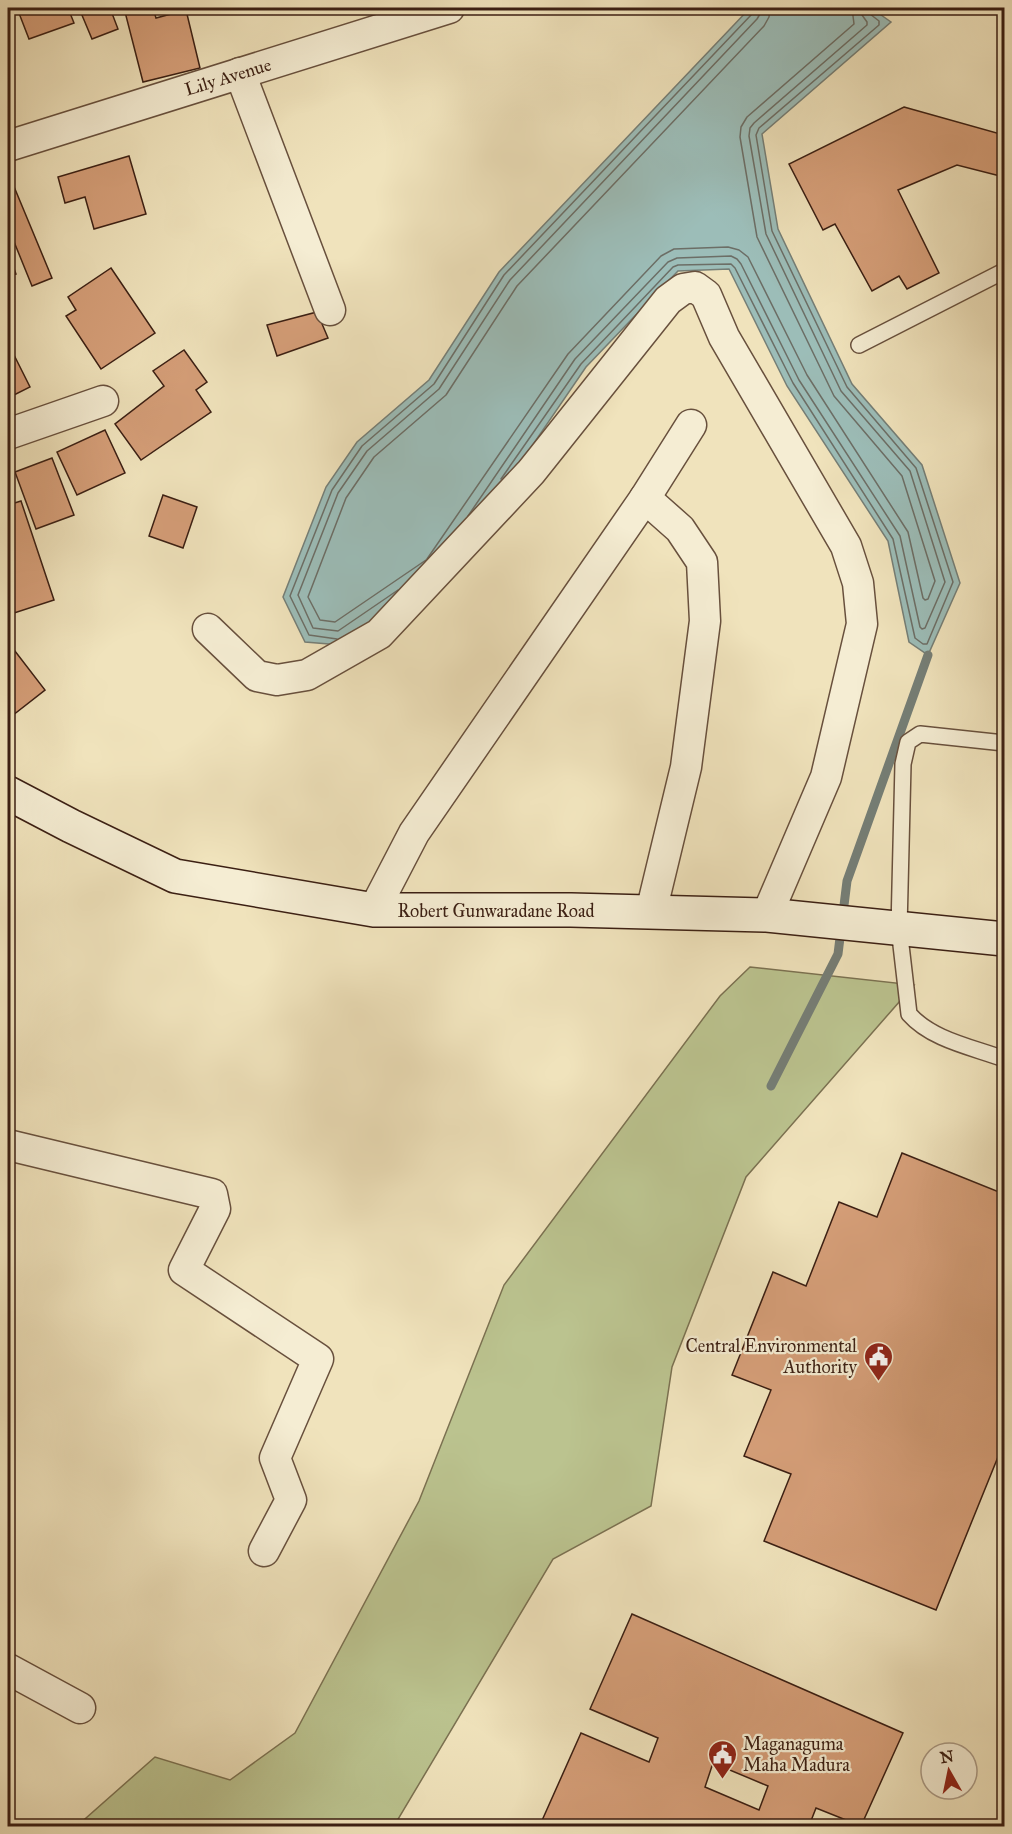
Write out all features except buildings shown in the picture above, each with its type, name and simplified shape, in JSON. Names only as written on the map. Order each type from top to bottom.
[{"type":"street","name":"Lily Avenue","points":[[8,146],[449,8]]},
{"type":"street","points":[[240,73],[330,310]]},
{"type":"street","points":[[208,629],[257,676],[277,680],[307,675],[380,634],[531,472],[668,300],[683,289],[695,287],[706,295],[724,337],[846,546],[858,583],[862,624],[826,777],[782,916]]},
{"type":"street","points":[[8,434],[103,401]]},
{"type":"street","points":[[374,910],[414,833],[645,498],[691,425]]},
{"type":"street","points":[[645,498],[680,530],[702,562],[705,621],[686,767],[651,912]]},
{"type":"street","name":"Robert Gunwaradane Road","points":[[8,794],[175,876],[374,910],[651,912],[782,916],[1005,939]]},
{"type":"street","points":[[8,1145],[212,1194],[215,1209],[184,1270],[318,1359],[275,1458],[291,1500],[264,1551]]},
{"type":"street","points":[[8,1669],[80,1708]]},
{"type":"lane","points":[[858,345],[1005,271]]},
{"type":"lane","points":[[1005,743],[920,734],[908,742],[903,764],[885,927],[909,1014],[917,1023],[933,1033],[1005,1059]]},
{"type":"green space","points":[[750,967],[914,985],[746,1177],[672,1367],[651,1506],[553,1559],[394,1826],[77,1826],[155,1757],[230,1780],[295,1733],[419,1501],[504,1285],[720,996]]},
{"type":"water","points":[[750,8],[871,8],[891,22],[762,134],[778,229],[852,384],[922,465],[960,583],[928,655],[909,642],[888,541],[787,386],[729,269],[678,271],[586,367],[443,576],[341,645],[305,642],[283,597],[326,487],[357,442],[429,380],[499,272]]},
{"type":"waterway","points":[[771,1086],[838,954],[847,881],[928,655]]},
{"type":"place","name":"Central Environmental Authority","points":[[878,1382]]},
{"type":"place","name":"Maganaguma Maha Madura","points":[[722,1780]]}]
